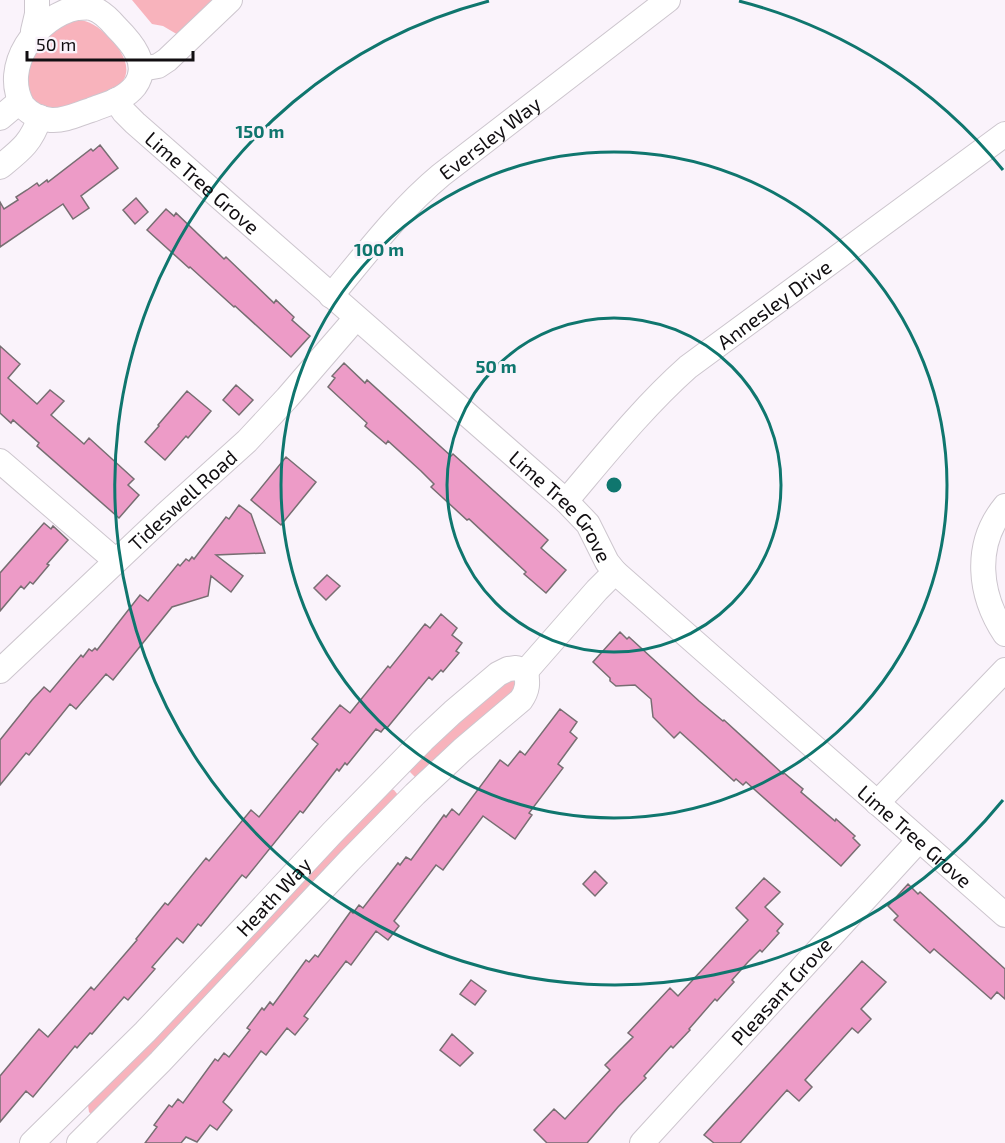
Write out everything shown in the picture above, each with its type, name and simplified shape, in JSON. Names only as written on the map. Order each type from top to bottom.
[{"type":"street","points":[[33,31],[37,0]]},
{"type":"street","points":[[141,69],[158,66],[167,60],[230,0]]},
{"type":"street","name":"Eversley Way","points":[[331,296],[407,205],[423,190],[668,0]]},
{"type":"street","points":[[89,4],[130,41],[138,53],[141,69],[139,79],[127,94],[116,100],[63,120],[51,120],[28,112],[12,91],[5,64],[33,31],[51,17],[65,10],[89,4]]},
{"type":"street","name":"Lime Tree Grove","points":[[116,100],[135,123],[566,501],[588,524],[607,562],[615,572],[1005,915]]},
{"type":"street","points":[[0,118],[19,102]]},
{"type":"street","points":[[0,167],[29,142],[40,117]]},
{"type":"street","name":"Annesley Drive","points":[[566,501],[641,413],[688,367],[1005,134]]},
{"type":"street","name":"Tideswell Road","points":[[0,671],[247,441],[356,318]]},
{"type":"street","points":[[0,461],[116,561]]},
{"type":"street","points":[[1005,506],[990,532],[984,554],[983,576],[987,598],[995,620],[1005,634]]},
{"type":"street","points":[[526,671],[615,572]]},
{"type":"street","name":"Heath Way","points":[[32,1143],[145,1032],[392,771],[450,715],[498,674],[516,668],[526,671],[528,683],[521,700],[462,750],[349,861],[158,1065],[93,1138]]},
{"type":"street","points":[[878,803],[1005,670]]},
{"type":"street","points":[[392,771],[415,794]]},
{"type":"street","name":"Pleasant Grove","points":[[642,1143],[919,840]]},
{"type":"street","points":[[70,1107],[93,1138]]},
{"type":"shaded area","points":[[132,0],[216,0],[180,36],[163,26],[152,24]]},
{"type":"shaded area","points":[[76,20],[94,25],[114,42],[126,63],[125,77],[121,84],[106,93],[65,107],[47,108],[37,103],[25,92],[26,56],[55,28]]},
{"type":"shaded area","points":[[512,676],[521,685],[418,778],[410,772],[434,743]]},
{"type":"shaded area","points":[[391,789],[398,795],[257,949],[91,1114],[88,1105]]},
{"type":"building","points":[[100,145],[118,168],[81,196],[89,208],[73,219],[63,204],[0,247],[0,202],[4,209],[18,200],[16,197],[37,183],[39,186],[47,180],[48,182],[91,149],[93,151]]},
{"type":"building","points":[[136,198],[148,212],[135,224],[123,210]]},
{"type":"building","points":[[166,209],[174,216],[176,213],[224,259],[226,257],[274,303],[276,300],[294,317],[292,320],[310,336],[291,357],[147,230]]},
{"type":"building","points":[[0,346],[20,364],[8,378],[37,404],[50,390],[64,401],[51,415],[84,444],[89,438],[134,479],[128,485],[139,495],[119,518],[37,446],[39,443],[13,420],[11,423],[0,413]]},
{"type":"building","points":[[344,363],[365,383],[367,380],[451,456],[453,454],[548,540],[541,548],[566,570],[546,593],[469,519],[467,520],[431,487],[434,484],[421,471],[388,441],[386,444],[365,426],[367,423],[328,387],[335,378],[332,376]]},
{"type":"building","points":[[236,385],[253,400],[239,415],[223,400]]},
{"type":"building","points":[[187,391],[211,411],[165,460],[145,442]]},
{"type":"building","points":[[286,457],[316,482],[281,525],[251,500]]},
{"type":"building","points":[[239,505],[251,514],[265,553],[216,555],[243,576],[231,592],[211,576],[208,596],[172,607],[113,680],[106,674],[76,709],[70,704],[29,755],[26,753],[0,785],[0,740],[32,700],[44,687],[50,692],[81,655],[83,657],[89,649],[97,650],[140,595],[148,601],[178,564],[180,566],[186,559],[189,561],[192,557],[194,559],[226,517],[229,519]]},
{"type":"building","points":[[44,523],[51,529],[53,526],[68,540],[33,584],[30,582],[24,589],[21,586],[0,611],[0,573]]},
{"type":"building","points":[[327,575],[340,586],[326,600],[314,588]]},
{"type":"building","points":[[441,614],[457,628],[452,635],[462,643],[456,651],[459,653],[443,672],[441,670],[432,680],[429,677],[387,728],[385,727],[381,732],[376,729],[347,765],[345,763],[339,771],[337,769],[303,813],[300,811],[246,878],[242,875],[201,926],[198,924],[183,943],[177,938],[152,967],[155,969],[128,1000],[124,997],[92,1034],[90,1033],[77,1048],[75,1046],[33,1097],[26,1091],[0,1122],[0,1076],[39,1029],[48,1037],[91,987],[94,990],[165,903],[168,905],[206,858],[209,861],[251,810],[259,817],[318,744],[312,739],[340,705],[350,713],[425,624],[430,628]]},
{"type":"building","points":[[620,632],[627,639],[629,637],[699,701],[803,789],[801,792],[855,836],[853,838],[860,845],[841,866],[746,782],[743,785],[736,779],[734,781],[680,732],[674,738],[653,717],[651,699],[635,685],[616,686],[610,681],[610,678],[593,662]]},
{"type":"building","points":[[560,709],[577,722],[570,732],[577,738],[558,764],[563,768],[529,813],[532,815],[515,839],[483,816],[443,870],[436,865],[394,921],[399,926],[388,940],[376,931],[351,965],[346,961],[304,1016],[308,1019],[295,1035],[287,1028],[266,1055],[261,1051],[223,1102],[232,1110],[217,1130],[210,1125],[197,1142],[186,1137],[181,1143],[145,1143],[157,1127],[154,1125],[169,1105],[172,1107],[178,1099],[183,1103],[215,1059],[218,1061],[224,1053],[229,1057],[250,1030],[247,1028],[262,1008],[264,1010],[270,1002],[273,1005],[306,960],[309,962],[315,955],[318,957],[351,911],[353,913],[359,905],[363,908],[398,863],[400,865],[406,857],[411,860],[444,815],[446,817],[452,809],[459,815],[500,760],[508,766],[520,751],[525,755]]},
{"type":"building","points":[[595,871],[607,883],[595,896],[583,884]]},
{"type":"building","points":[[764,878],[780,892],[765,907],[783,924],[777,931],[779,933],[762,952],[760,950],[748,962],[732,980],[734,982],[717,1001],[715,999],[673,1048],[671,1046],[644,1076],[646,1078],[587,1143],[547,1143],[534,1130],[554,1109],[565,1119],[610,1070],[605,1065],[633,1037],[628,1033],[670,988],[678,996],[748,920],[736,908]]},
{"type":"building","points":[[908,884],[918,894],[920,892],[1005,969],[1005,999],[997,992],[991,999],[934,949],[930,953],[894,920],[898,916],[888,906]]},
{"type":"building","points":[[862,961],[886,982],[861,1009],[871,1019],[858,1033],[852,1028],[805,1080],[812,1087],[799,1101],[787,1090],[740,1143],[714,1143],[704,1135]]},
{"type":"building","points":[[471,980],[486,991],[475,1005],[460,994]]},
{"type":"building","points":[[452,1034],[473,1053],[460,1066],[440,1050]]}]
